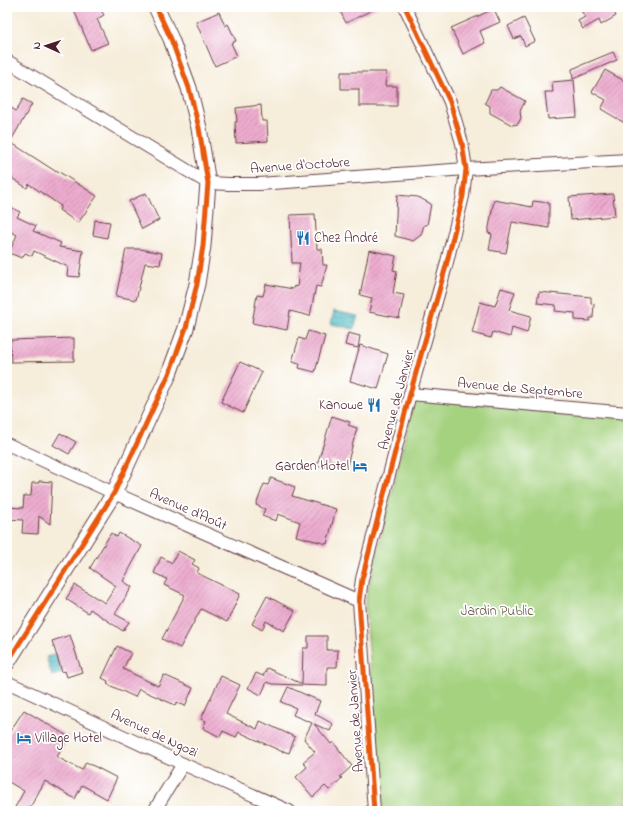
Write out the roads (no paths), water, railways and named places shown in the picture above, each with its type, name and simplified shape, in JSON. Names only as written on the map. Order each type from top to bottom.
[{"type":"street","points":[[7,663],[114,493],[169,374],[186,328],[197,284],[203,246],[208,183],[199,128],[189,88],[171,39],[156,7]]},
{"type":"street","name":"Avenue de Janvier","points":[[374,811],[359,601],[362,579],[410,394],[446,266],[463,196],[466,169],[462,143],[450,102],[405,7]]},
{"type":"street","points":[[7,61],[208,183]]},
{"type":"street","name":"Avenue d'Octobre","points":[[208,183],[260,184],[466,169],[628,160]]},
{"type":"street","name":"Avenue de Septembre","points":[[410,394],[628,413]]},
{"type":"street","name":"Avenue d'Août","points":[[7,444],[359,601]]},
{"type":"street","name":"Avenue de Ngozi","points":[[7,682],[183,764],[289,811]]},
{"type":"street","points":[[154,811],[183,764]]},
{"type":"water","points":[[334,311],[358,316],[354,329],[331,324]]},
{"type":"water","points":[[56,654],[62,673],[52,676],[46,657]]},
{"type":"place","name":"Chez André","points":[[303,238]]},
{"type":"place","name":"Kanowe","points":[[374,405]]},
{"type":"place","name":"Garden Hotel","points":[[360,466]]},
{"type":"place","name":"Village Hotel","points":[[24,738]]},
{"type":"park label","name":"Jardin Public","points":[[497,611]]}]
